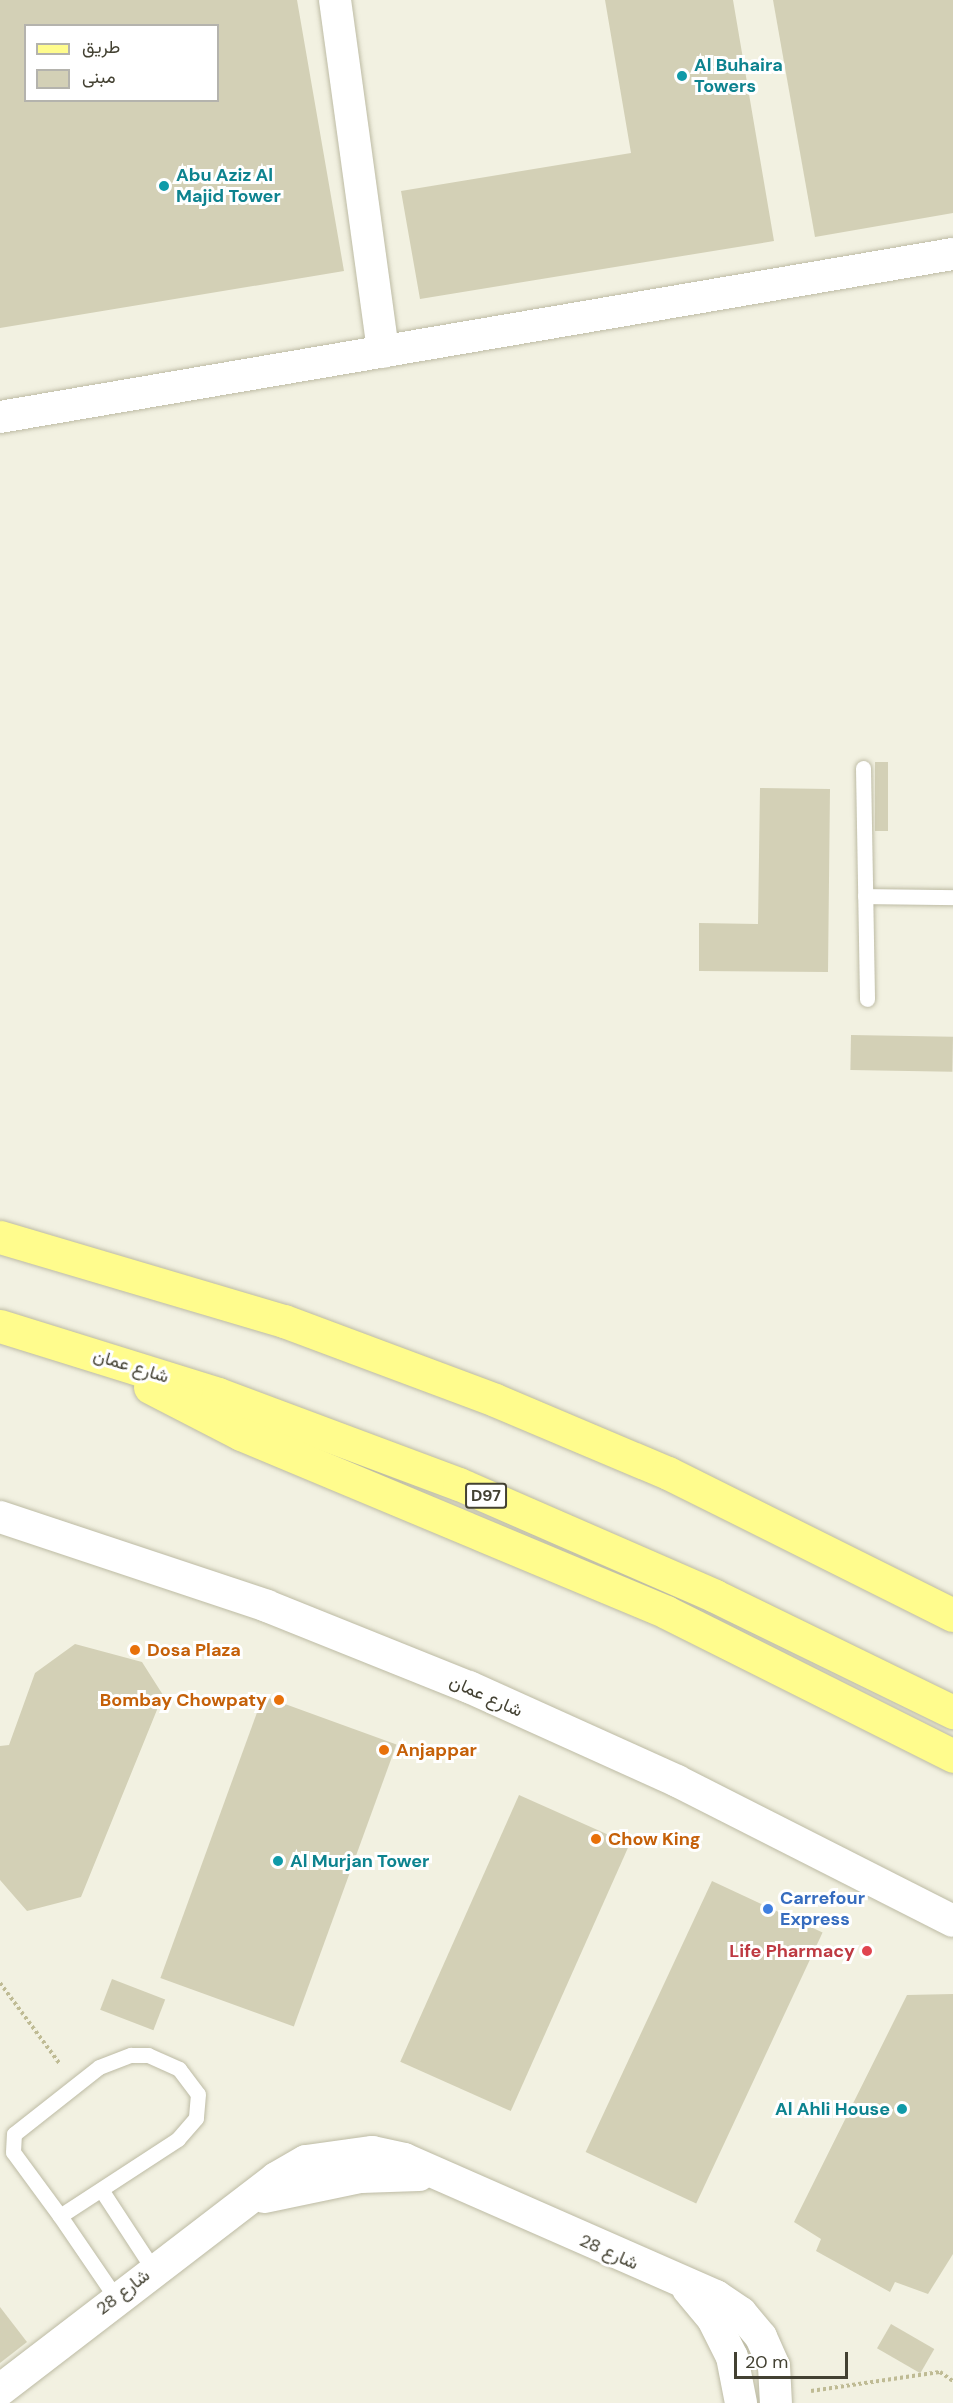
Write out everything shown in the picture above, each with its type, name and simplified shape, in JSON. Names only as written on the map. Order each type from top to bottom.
[{"type":"main road","points":[[0,1237],[284,1321],[495,1400],[668,1473],[953,1615]]},
{"type":"main road","name":"شارع عمان","points":[[0,1326],[248,1405],[459,1484],[737,1606],[953,1712]]},
{"type":"main road","points":[[100,1356],[241,1434],[666,1612],[953,1756]]},
{"type":"street","points":[[335,0],[383,352]]},
{"type":"street","points":[[0,417],[953,255]]},
{"type":"street","name":"شارع عمان","points":[[0,1517],[267,1606],[469,1687],[677,1781],[953,1921]]},
{"type":"street","name":"شارع 28","points":[[0,2390],[153,2269],[306,2161],[338,2152],[382,2154],[686,2286],[716,2296],[741,2313],[761,2337],[774,2366],[777,2400]]},
{"type":"street","name":"شارع 28","points":[[686,2286],[713,2319],[732,2357],[741,2403]]},
{"type":"lane","points":[[863,768],[867,999]]},
{"type":"lane","points":[[865,896],[953,897]]},
{"type":"lane","points":[[60,2216],[102,2191],[189,2130],[196,2118],[198,2094],[179,2069],[148,2055],[115,2059],[75,2084],[18,2129],[12,2140],[13,2152],[116,2298]]},
{"type":"lane","points":[[102,2191],[153,2269]]},
{"type":"path","points":[[0,1983],[75,2084]]},
{"type":"path","points":[[777,2400],[940,2372],[953,2381]]},
{"type":"building","name":"Abu Aziz Al Majid Tower","points":[[0,0],[297,0],[344,271],[0,328]]},
{"type":"building","name":"Al Buhaira Towers","points":[[605,0],[733,0],[774,241],[420,299],[401,191],[631,153]]},
{"type":"building","points":[[773,0],[953,0],[953,213],[815,237]]},
{"type":"building","points":[[875,762],[888,762],[888,831],[875,831]]},
{"type":"building","points":[[760,788],[830,789],[828,972],[699,971],[699,923],[758,924]]},
{"type":"building","points":[[851,1035],[953,1037],[952,1072],[850,1070]]},
{"type":"building","points":[[75,1644],[142,1662],[163,1695],[81,1897],[27,1911],[0,1880],[0,1746],[9,1745],[35,1673]]},
{"type":"building","name":"Al Murjan Tower","points":[[263,1696],[396,1745],[294,2026],[160,1978]]},
{"type":"building","points":[[519,1795],[630,1844],[511,2111],[400,2062]]},
{"type":"building","points":[[712,1881],[823,1933],[696,2204],[586,2152]]},
{"type":"building","points":[[112,1979],[165,1999],[153,2030],[100,2010]]},
{"type":"building","name":"Al Ahli House","points":[[953,1994],[953,2254],[928,2294],[895,2282],[890,2292],[816,2251],[821,2239],[794,2222],[907,1995]]},
{"type":"building","points":[[0,2307],[27,2342],[0,2363]]},
{"type":"building","points":[[891,2324],[934,2349],[920,2373],[877,2348]]},
{"type":"place","name":"Al Buhaira Towers","points":[[682,76]]},
{"type":"place","name":"Abu Aziz Al Majid Tower","points":[[164,186]]},
{"type":"place","name":"Dosa Plaza","points":[[135,1650]]},
{"type":"place","name":"Bombay Chowpaty","points":[[279,1700]]},
{"type":"place","name":"Anjappar","points":[[384,1750]]},
{"type":"place","name":"Chow King","points":[[596,1839]]},
{"type":"place","name":"Al Murjan Tower","points":[[278,1861]]},
{"type":"place","name":"Carrefour Express","points":[[768,1909]]},
{"type":"place","name":"Life Pharmacy","points":[[867,1951]]},
{"type":"place","name":"Al Ahli House","points":[[902,2109]]}]
